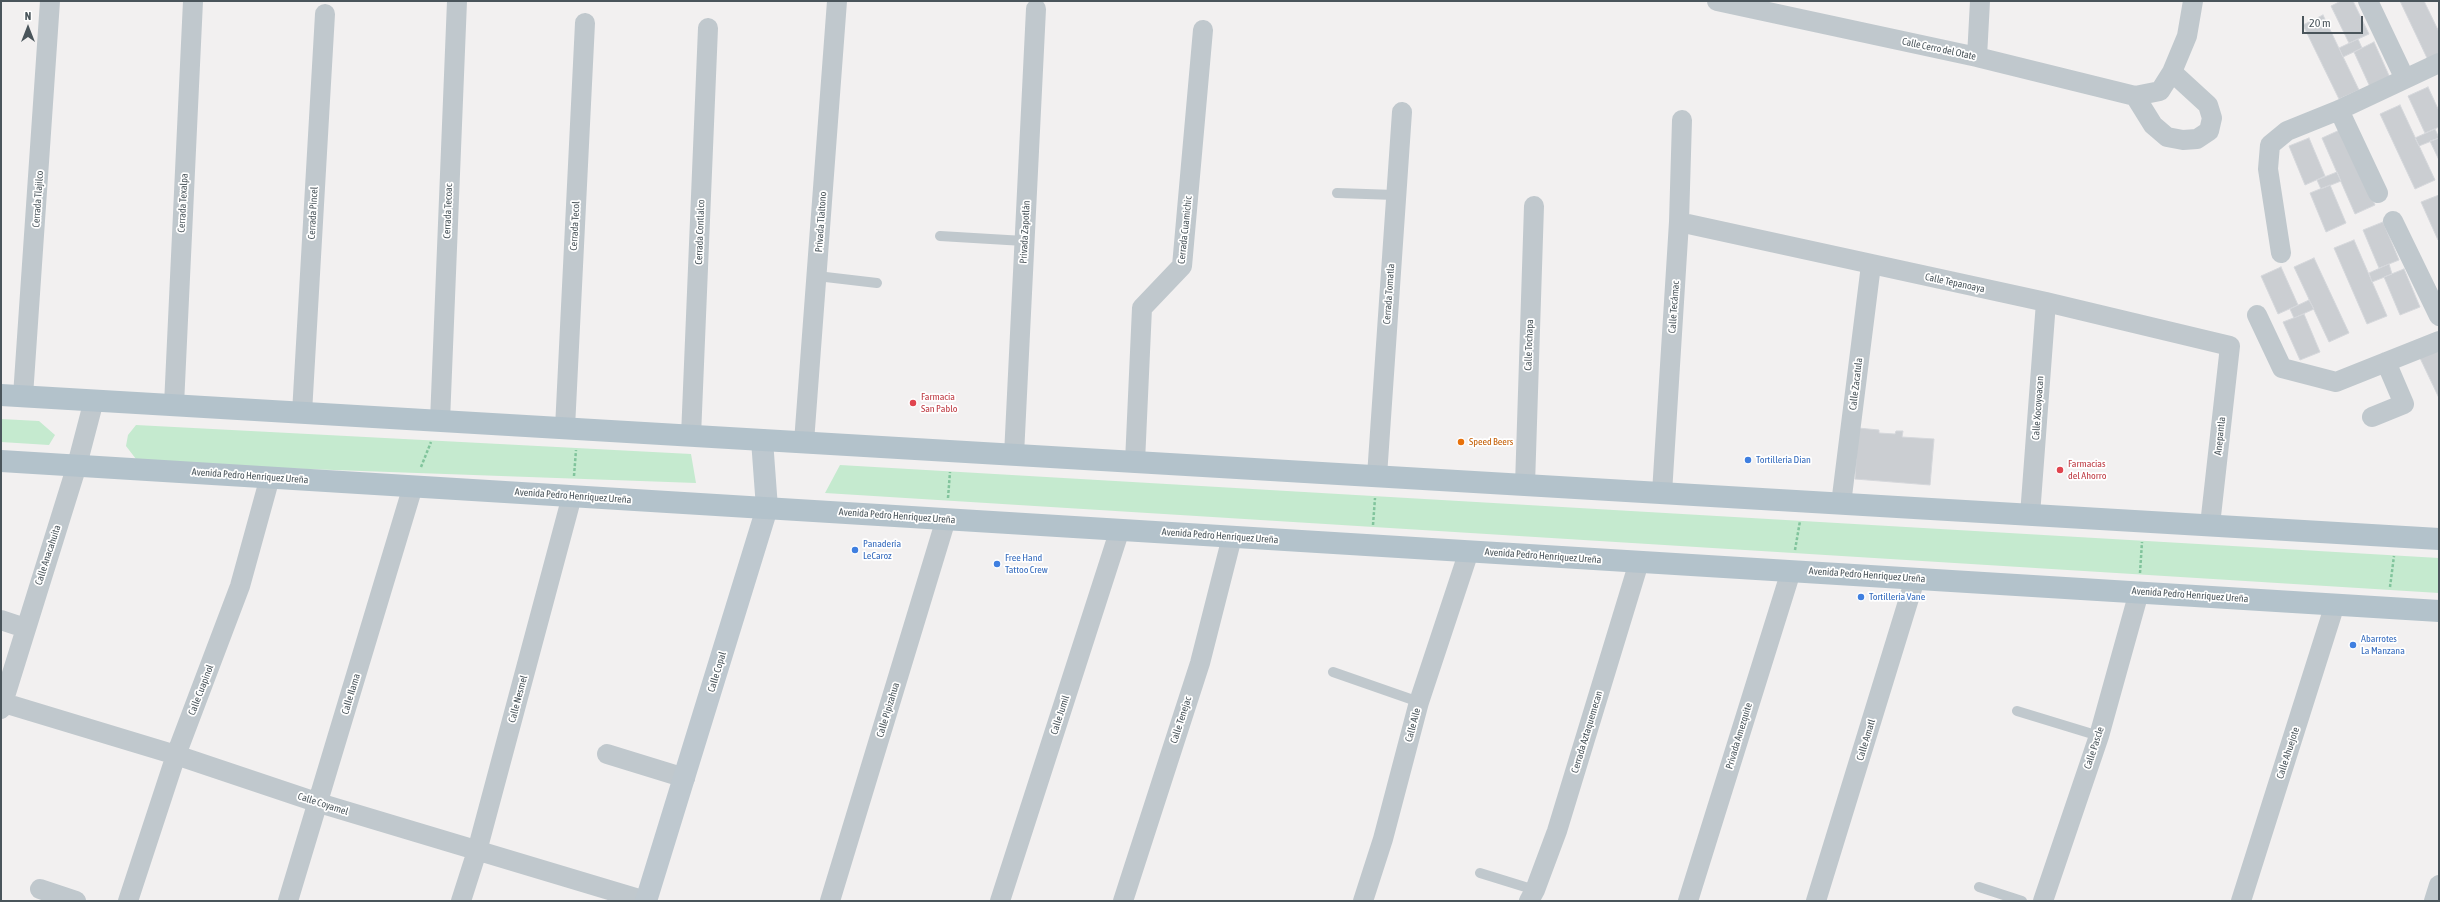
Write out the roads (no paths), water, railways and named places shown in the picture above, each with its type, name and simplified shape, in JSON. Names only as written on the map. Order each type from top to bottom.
[{"type":"main road","points":[[1,395],[2439,539]]},
{"type":"main road","name":"Avenida Pedro Henríquez Ureña","points":[[1,461],[2439,611]]},
{"type":"street","name":"Cerrada Tlajilco","points":[[23,396],[50,1]]},
{"type":"street","name":"Cerrada Texalpa","points":[[174,405],[193,1]]},
{"type":"street","name":"Cerrada Tecoac","points":[[440,421],[456,1]]},
{"type":"street","name":"Calle Cerro del Otate","points":[[1716,1],[1750,4],[1977,57],[2135,96],[2160,91],[2172,72]]},
{"type":"street","points":[[1977,57],[1980,1]]},
{"type":"street","points":[[2135,96],[2153,125],[2167,137],[2183,140],[2198,139],[2209,131],[2212,118],[2208,105],[2172,72],[2186,36],[2193,1]]},
{"type":"street","points":[[2368,1],[2405,79]]},
{"type":"street","name":"Privada Tlaltono","points":[[804,442],[838,2]]},
{"type":"street","name":"Privada Zapotlán","points":[[1014,455],[1036,9]]},
{"type":"street","name":"Cerrada Pincel","points":[[302,413],[325,14]]},
{"type":"street","name":"Cerrada Tecol","points":[[571,429],[585,23]]},
{"type":"street","name":"Cerrada Contlalco","points":[[691,436],[708,28]]},
{"type":"street","name":"Cerrada Cuamichic","points":[[1135,462],[1142,308],[1182,266],[1203,30]]},
{"type":"street","points":[[2281,253],[2268,168],[2270,146],[2287,131],[2339,110],[2405,79],[2438,67]]},
{"type":"street","points":[[2339,110],[2378,193]]},
{"type":"street","name":"Cerrada Tomatla","points":[[1377,476],[1395,195],[1402,112]]},
{"type":"street","name":"Calle Tecámac","points":[[1662,493],[1679,222],[1682,120]]},
{"type":"street","name":"Calle Tochapa","points":[[1524,485],[1534,206]]},
{"type":"street","points":[[2393,221],[2439,316]]},
{"type":"street","name":"Calle Tepanoaya","points":[[1679,222],[2046,302],[2230,346]]},
{"type":"street","name":"Calle Zacatula","points":[[1841,504],[1871,265]]},
{"type":"street","name":"Calle Xocoyoacan","points":[[2030,515],[2046,302]]},
{"type":"street","points":[[2257,315],[2282,368],[2336,382],[2439,341]]},
{"type":"street","name":"Anepantla","points":[[2210,525],[2230,346]]},
{"type":"street","points":[[2372,417],[2404,404],[2386,362]]},
{"type":"street","name":"Calle Anacahuita","points":[[2,704],[77,465],[94,400]]},
{"type":"street","name":"Calle Copal","points":[[646,901],[767,508],[762,440]]},
{"type":"street","name":"Calle Cuapinol","points":[[128,901],[176,755],[240,586],[270,477]]},
{"type":"street","name":"Calle Ilama","points":[[288,901],[319,803],[413,486]]},
{"type":"street","name":"Calle Nesmel","points":[[461,901],[477,851],[572,496]]},
{"type":"street","name":"Calle Pipizahua","points":[[830,901],[946,519]]},
{"type":"street","name":"Calle Jumil","points":[[1000,901],[1120,529]]},
{"type":"street","name":"Calle Tenejac","points":[[1123,901],[1200,663],[1232,536]]},
{"type":"street","name":"Calle Aile","points":[[1363,901],[1383,840],[1419,702],[1469,551]]},
{"type":"street","name":"Cerrada Aztaquemecan","points":[[1532,896],[1557,831],[1639,562]]},
{"type":"street","name":"Privada Amezquite","points":[[1688,901],[1791,571]]},
{"type":"street","name":"Calle Amatl","points":[[1816,901],[1915,578]]},
{"type":"street","name":"Calle Pascle","points":[[2043,901],[2099,736],[2139,592]]},
{"type":"street","name":"Calle Ahuejote","points":[[2241,901],[2335,604]]},
{"type":"street","points":[[1,620],[25,628]]},
{"type":"street","name":"Calle Coyamel","points":[[2,704],[176,755],[319,803],[646,901]]},
{"type":"street","points":[[607,754],[685,778]]},
{"type":"street","points":[[2434,901],[2439,885]]},
{"type":"street","points":[[40,889],[76,901]]},
{"type":"lane","points":[[1337,193],[1395,195]]},
{"type":"lane","points":[[940,236],[1024,241]]},
{"type":"lane","points":[[817,276],[877,283]]},
{"type":"lane","points":[[1334,672],[1419,702]]},
{"type":"lane","points":[[2017,711],[2099,736]]},
{"type":"lane","points":[[1480,873],[1532,896]]},
{"type":"lane","points":[[1979,887],[2022,901]]},
{"type":"place","name":"Farmacia San Pablo","points":[[913,403]]},
{"type":"place","name":"Speed Beers","points":[[1461,442]]},
{"type":"place","name":"Tortillería Dian","points":[[1748,460]]},
{"type":"place","name":"Farmacias del Ahorro","points":[[2060,470]]},
{"type":"place","name":"Panadería LeCaroz","points":[[855,550]]},
{"type":"place","name":"Free Hand Tattoo Crew","points":[[997,564]]},
{"type":"place","name":"Tortillería Vane","points":[[1861,597]]},
{"type":"place","name":"Abarrotes La Manzana","points":[[2353,645]]}]
